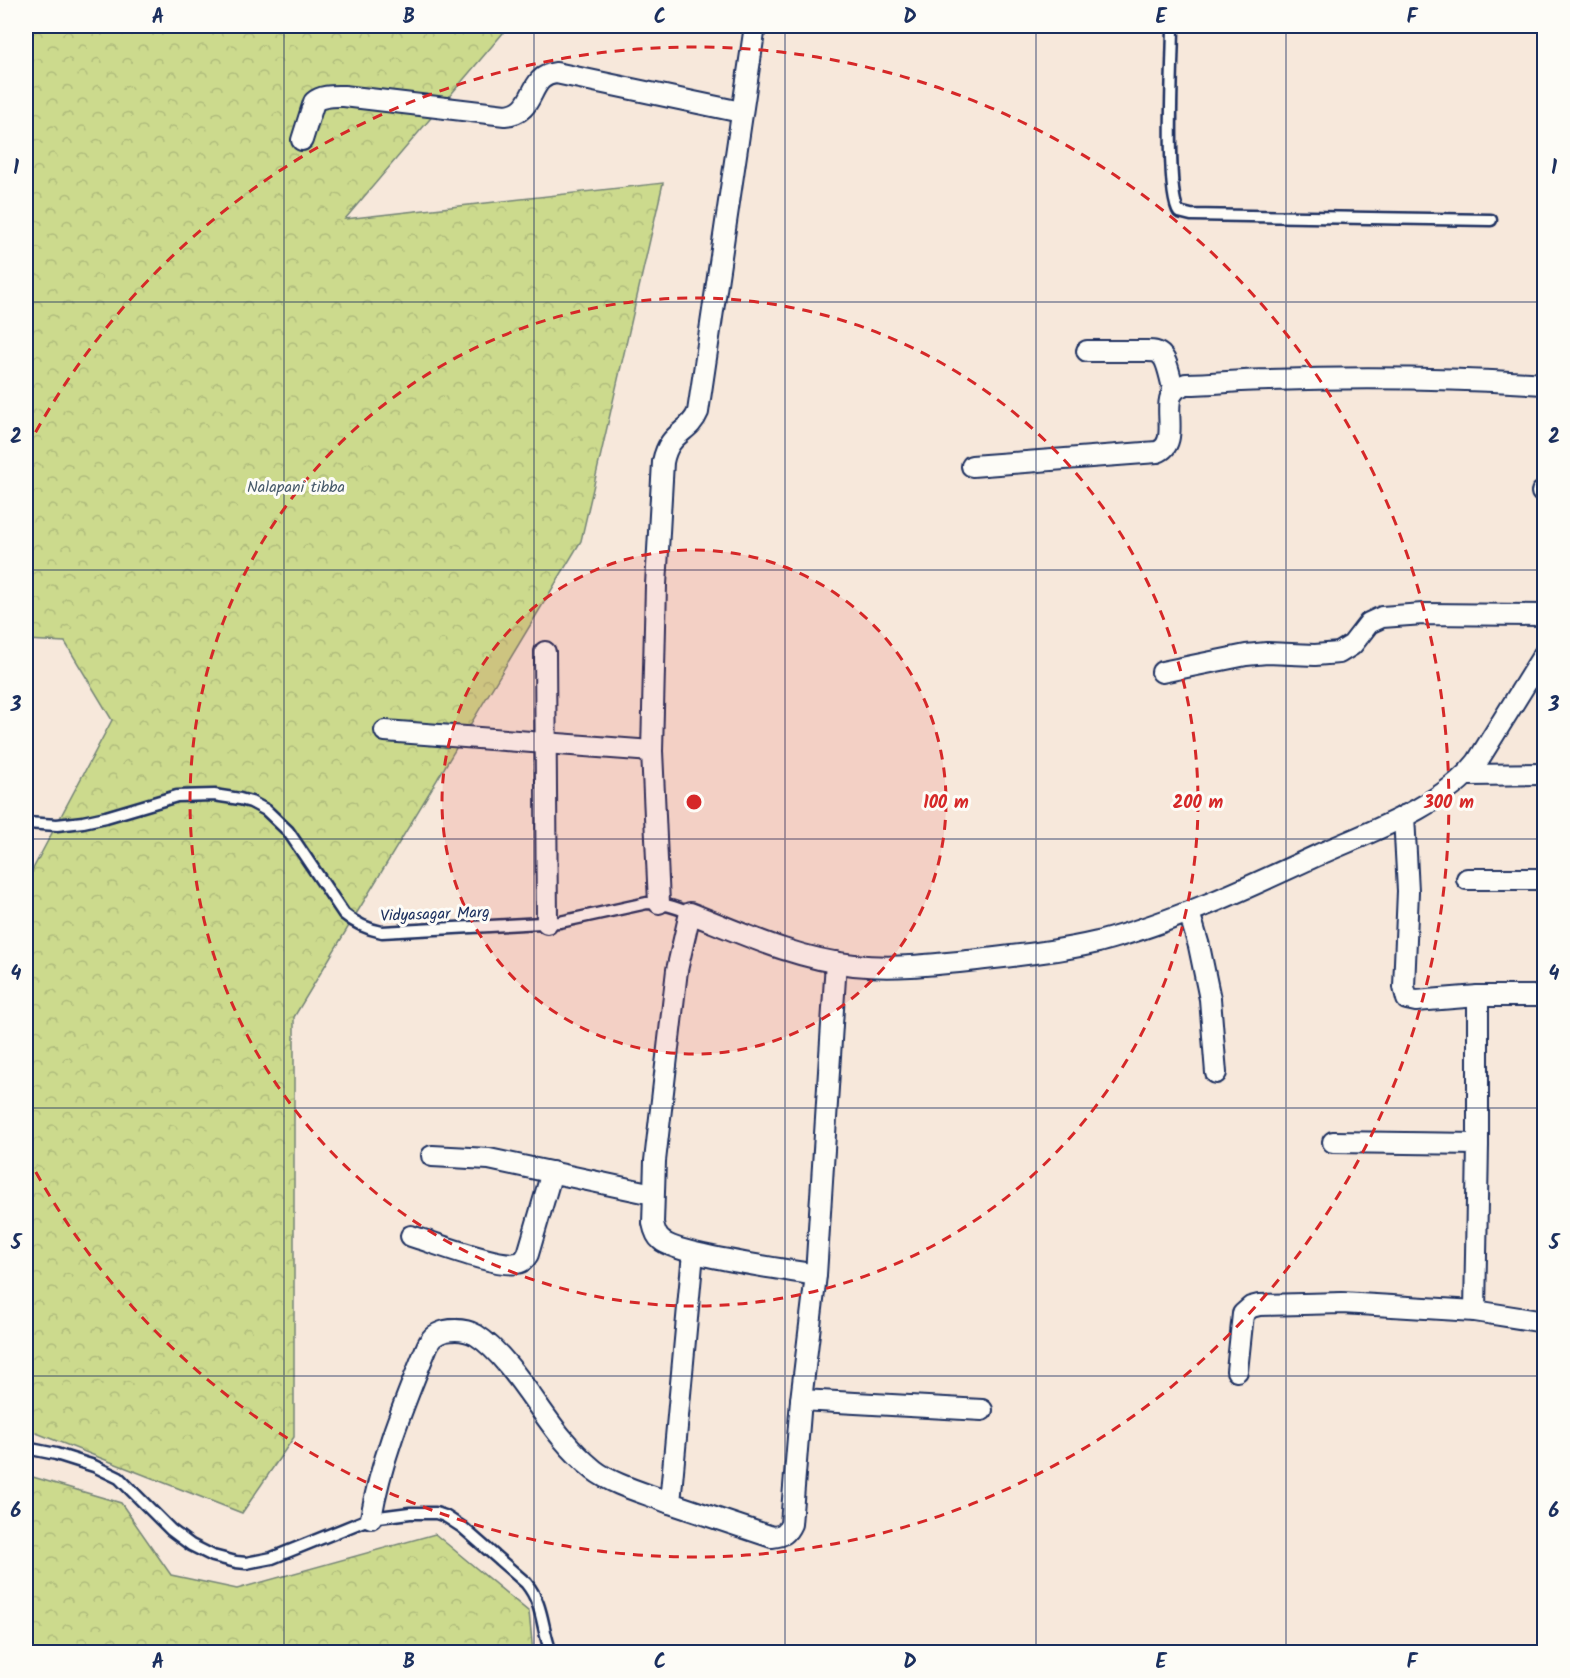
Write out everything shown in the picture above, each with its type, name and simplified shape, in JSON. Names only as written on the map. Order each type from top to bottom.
[{"type":"street","points":[[659,903],[652,751],[656,585],[663,462],[669,444],[692,422],[698,412],[755,26]]},
{"type":"street","points":[[302,140],[317,99],[344,96],[514,115],[525,106],[538,82],[556,73],[741,112]]},
{"type":"street","points":[[1087,351],[1157,352],[1163,356],[1174,391]]},
{"type":"street","points":[[972,466],[1161,451],[1167,445],[1169,438],[1171,396],[1174,391],[1186,384],[1268,380],[1391,379],[1545,384]]},
{"type":"street","points":[[1162,672],[1256,654],[1315,655],[1339,652],[1352,645],[1369,623],[1382,617],[1423,614],[1545,615]]},
{"type":"street","points":[[545,652],[547,923]]},
{"type":"street","points":[[816,1275],[693,1252],[660,1239],[653,1223],[655,1161],[677,970],[690,913],[769,943],[836,962],[855,965],[927,965],[1054,950],[1098,942],[1189,912],[1236,893],[1404,816],[1446,791],[1467,775],[1490,744],[1545,654]]},
{"type":"street","points":[[385,731],[652,751]]},
{"type":"street","points":[[1467,775],[1545,774]]},
{"type":"street","points":[[1404,816],[1408,891],[1404,987],[1407,999],[1416,1001],[1478,996],[1545,996]]},
{"type":"street","points":[[1467,879],[1545,879]]},
{"type":"street","points":[[1189,912],[1210,999],[1216,1072]]},
{"type":"street","points":[[371,1518],[377,1486],[391,1439],[431,1338],[441,1332],[462,1330],[475,1335],[495,1352],[517,1377],[563,1440],[595,1471],[670,1503],[772,1537],[784,1535],[791,1524],[801,1400],[816,1275],[836,962]]},
{"type":"street","points":[[1475,1311],[1478,996]]},
{"type":"street","points":[[1333,1142],[1478,1144]]},
{"type":"street","points":[[432,1156],[489,1159],[653,1194]]},
{"type":"street","points":[[411,1236],[499,1263],[516,1264],[523,1261],[528,1254],[552,1172]]},
{"type":"street","points":[[670,1503],[693,1252]]},
{"type":"street","points":[[1237,1371],[1243,1314],[1251,1307],[1269,1304],[1342,1303],[1475,1311],[1545,1322]]},
{"type":"street","points":[[801,1400],[982,1410]]},
{"type":"lane","points":[[1173,26],[1172,167],[1175,204],[1179,212],[1191,215],[1491,220]]},
{"type":"lane","name":"Vidyasagar Marg","points":[[26,823],[68,825],[106,817],[177,796],[228,796],[251,802],[266,810],[279,821],[301,848],[344,915],[365,928],[382,932],[547,923],[579,919],[636,905],[659,903],[690,913]]},
{"type":"lane","points":[[26,1449],[56,1454],[93,1466],[118,1478],[184,1540],[213,1556],[236,1562],[246,1563],[272,1558],[371,1518],[410,1514],[445,1516],[462,1527],[531,1590],[538,1601],[551,1653]]},
{"type":"green space","name":"Nalapani tibba","points":[[26,26],[509,26],[345,219],[663,183],[581,541],[294,1017],[294,1437],[242,1513],[26,1429],[26,882],[112,720],[65,642],[26,640]]},
{"type":"green space","points":[[26,1475],[121,1503],[171,1575],[237,1589],[435,1534],[529,1612],[533,1652],[26,1652]]}]
